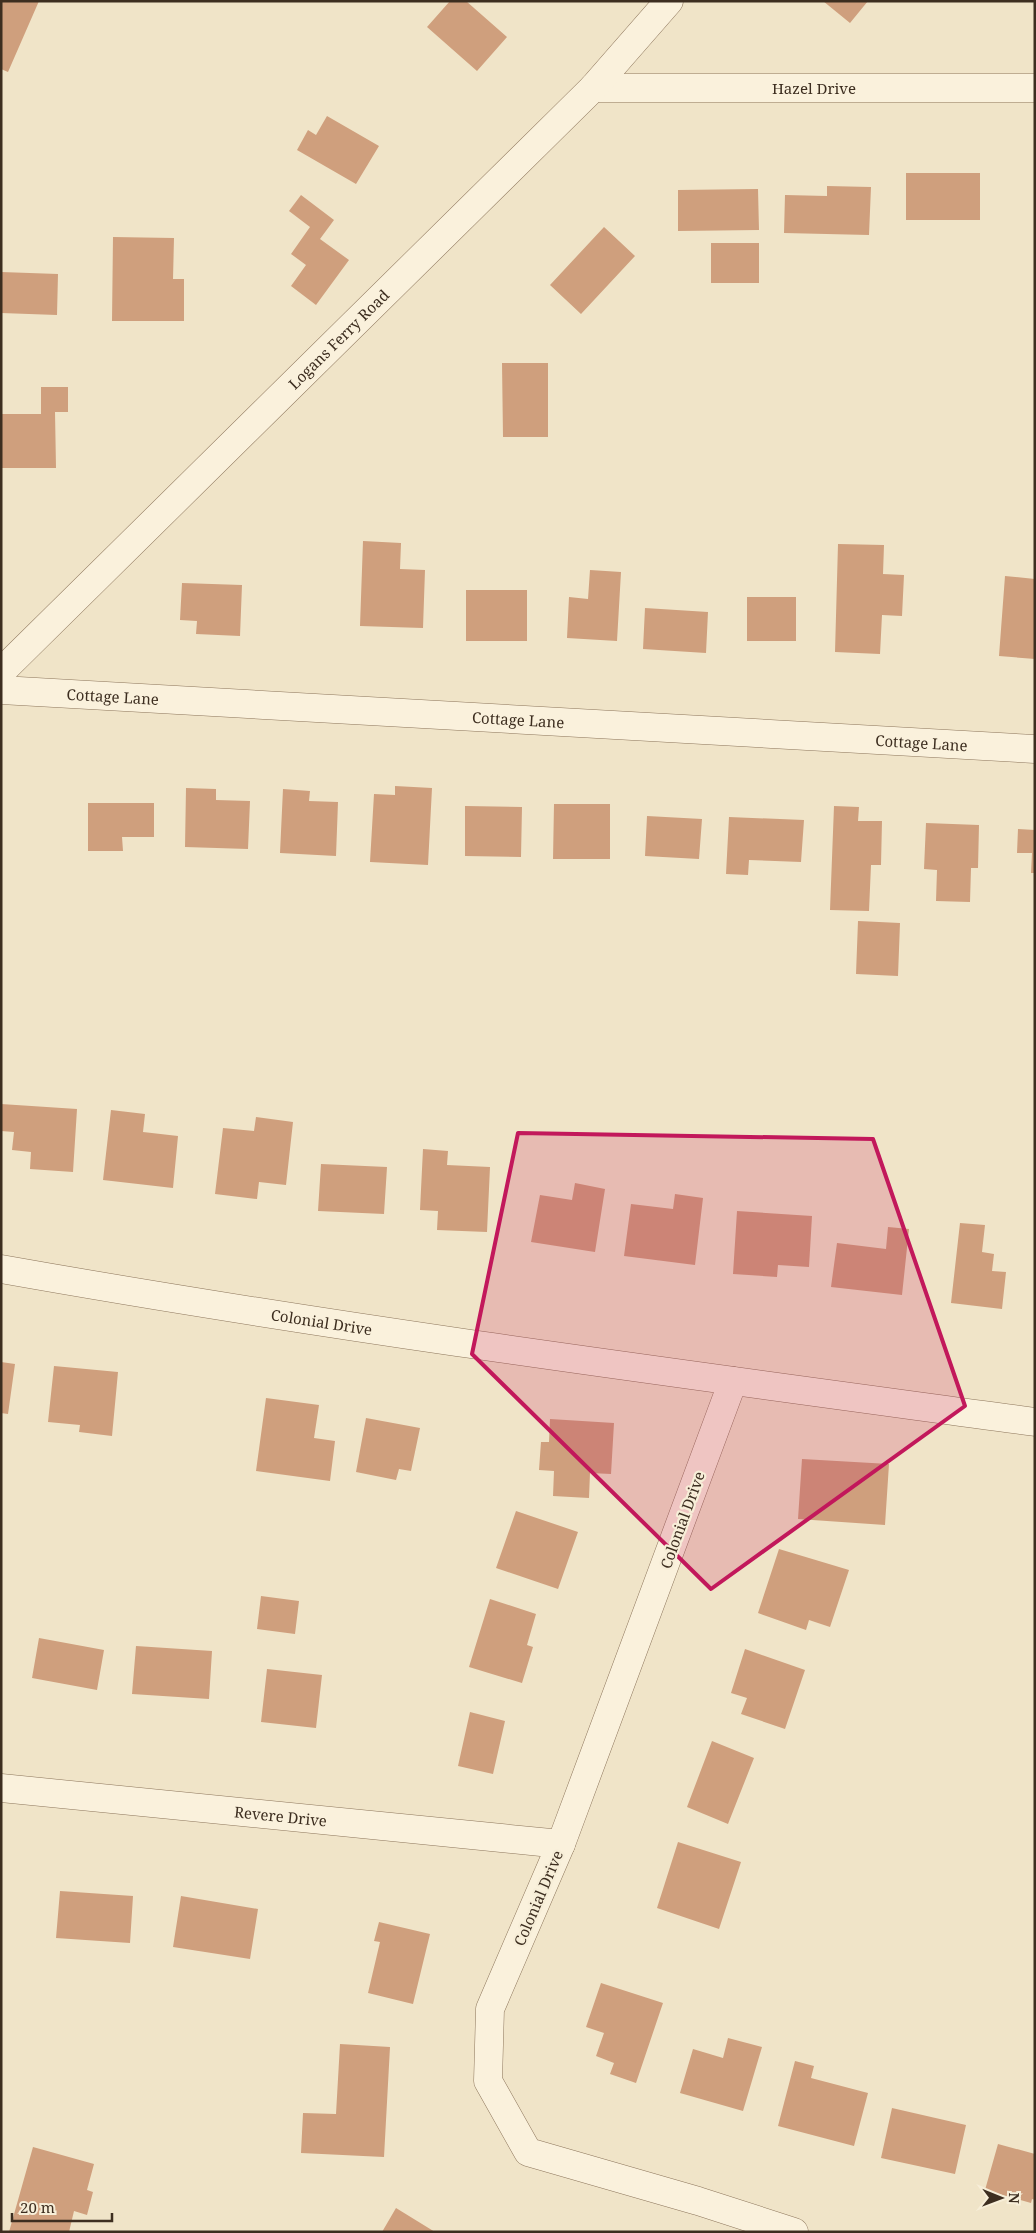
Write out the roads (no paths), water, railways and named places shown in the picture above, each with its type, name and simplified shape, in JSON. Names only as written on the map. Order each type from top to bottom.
[{"type":"street","name":"Logans Ferry Road","points":[[1,672],[593,88],[670,1]]},
{"type":"street","name":"Hazel Drive","points":[[593,88],[1035,88]]},
{"type":"street","name":"Cottage Lane","points":[[1,690],[1035,749]]},
{"type":"street","name":"Colonial Drive","points":[[1,1269],[164,1298],[733,1381],[1035,1422]]},
{"type":"street","name":"Colonial Drive","points":[[733,1381],[561,1844],[490,2009],[488,2081],[528,2152],[698,2201],[794,2232]]},
{"type":"street","name":"Revere Drive","points":[[1,1788],[561,1844]]}]
